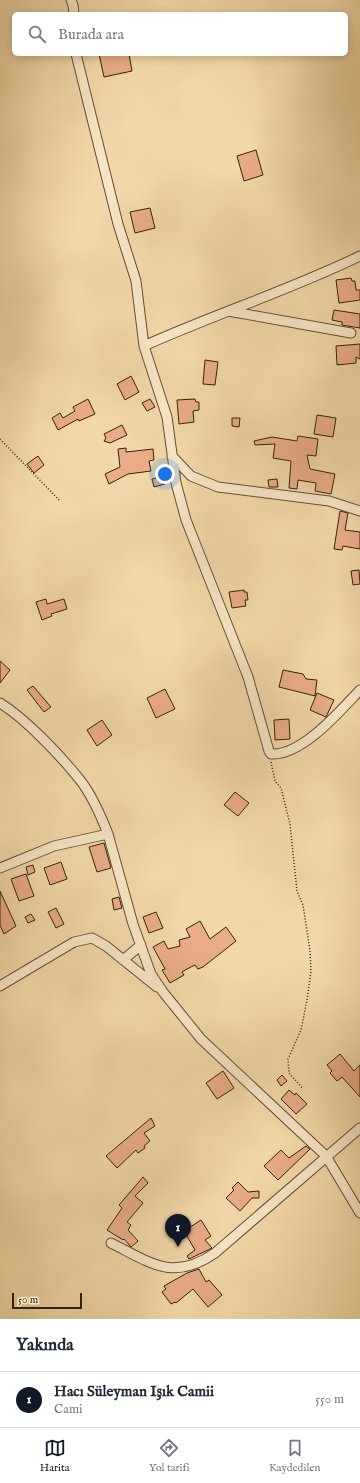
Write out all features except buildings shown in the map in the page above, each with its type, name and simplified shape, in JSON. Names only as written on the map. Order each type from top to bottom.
[{"type":"street","points":[[71,0],[74,12]]},
{"type":"street","points":[[76,56],[118,224],[136,281],[144,346],[167,417],[176,483],[186,520],[248,677],[271,754],[287,752],[312,736],[338,713],[360,690]]},
{"type":"street","points":[[144,346],[320,275],[360,256]]},
{"type":"street","points":[[228,311],[351,333]]},
{"type":"street","points":[[172,456],[192,476],[218,487],[329,501],[360,511]]},
{"type":"street","points":[[0,703],[21,719],[80,780],[102,819],[108,834],[133,924],[152,974],[163,992],[201,1039],[326,1156],[360,1213]]},
{"type":"street","points":[[0,868],[54,846],[108,834]]},
{"type":"street","points":[[0,986],[74,942],[92,938],[106,946],[163,992]]},
{"type":"street","points":[[123,960],[141,945]]},
{"type":"street","points":[[111,1243],[156,1265],[168,1269],[188,1267],[202,1262],[215,1254],[360,1128]]},
{"type":"path","points":[[0,439],[60,501]]},
{"type":"path","points":[[271,754],[275,781],[281,788],[290,824],[297,891],[303,905],[310,951],[311,971],[301,1030],[288,1059],[289,1073],[303,1089]]},
{"type":"place","name":"Hacı Süleyman Işık Camii","points":[[178,1247]]}]
